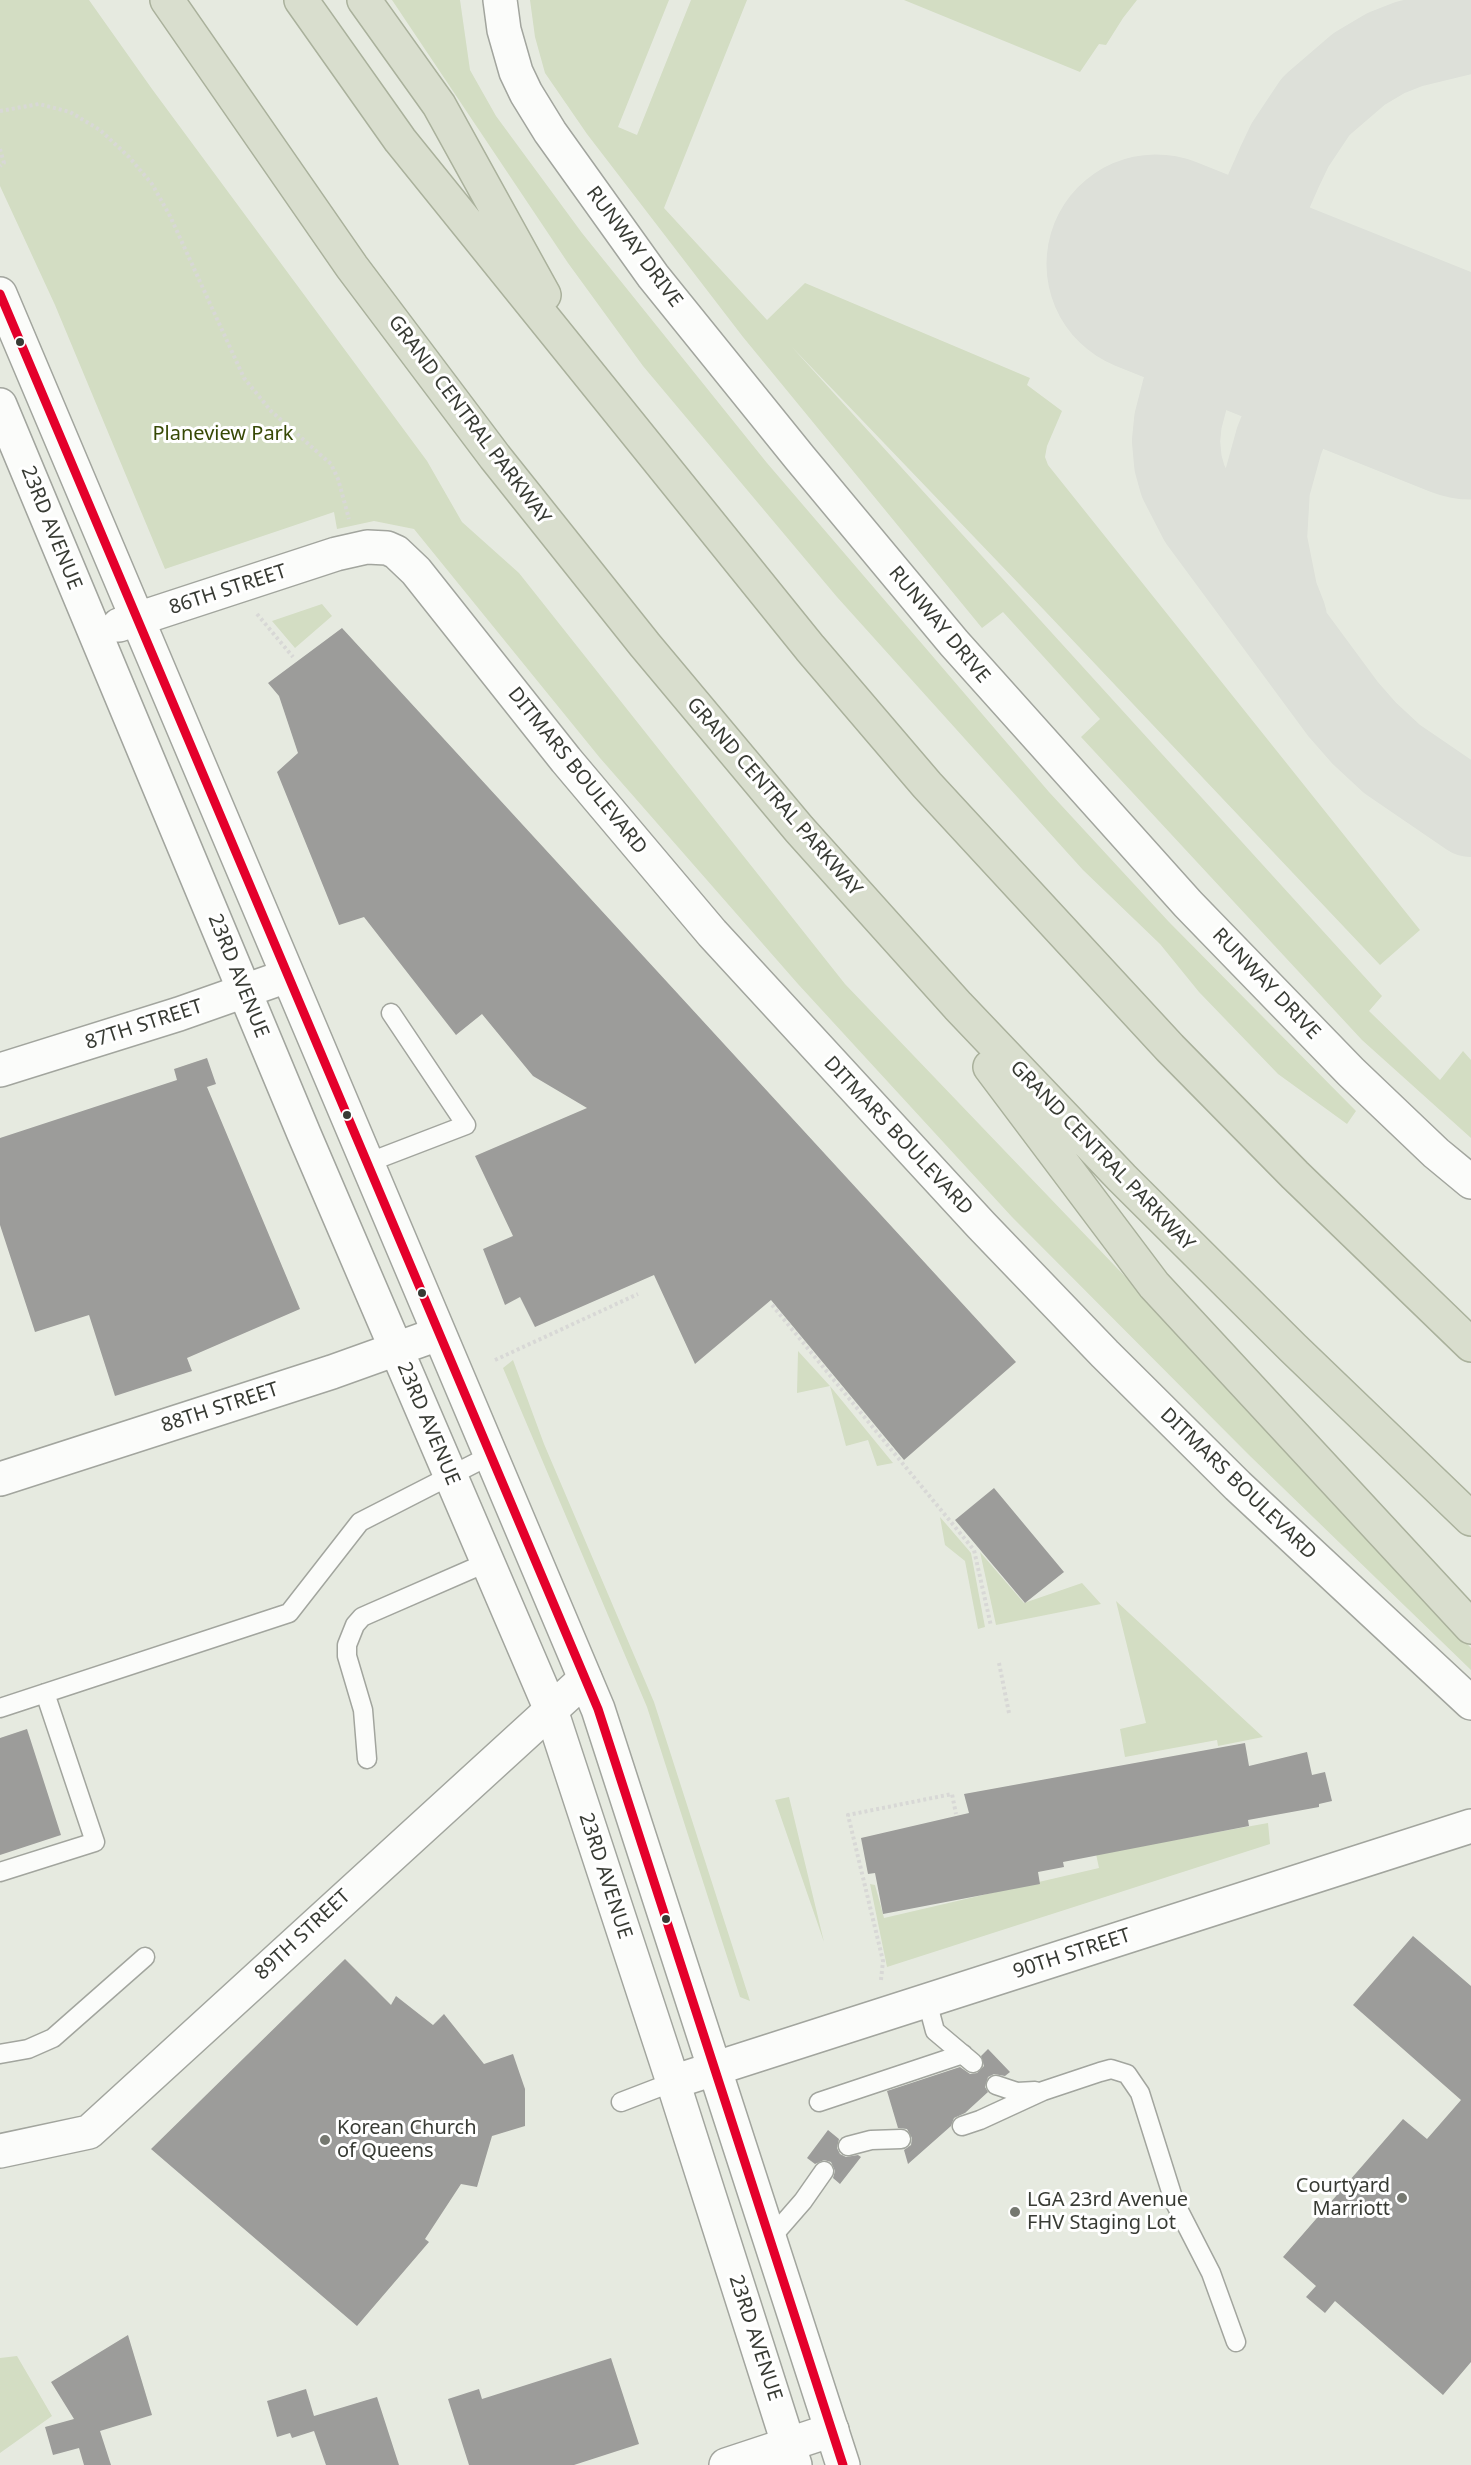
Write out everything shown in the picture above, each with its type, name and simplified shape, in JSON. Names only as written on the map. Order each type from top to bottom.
[{"type":"highway","name":"GRAND CENTRAL PARKWAY","points":[[167,0],[352,267],[495,457],[645,645],[799,829],[1031,1084],[1131,1187],[1285,1340],[1471,1519]]},
{"type":"highway","points":[[302,0],[400,140],[810,648],[935,794],[1170,1048],[1294,1175],[1471,1345]]},
{"type":"highway","points":[[364,0],[439,105],[587,372]]},
{"type":"highway","points":[[878,918],[1154,1284],[1471,1627]]},
{"type":"street","name":"RUNWAY DRIVE","points":[[500,0],[507,41],[516,72],[550,132],[653,276],[800,458],[954,644],[1166,880],[1351,1072],[1436,1153],[1471,1182]]},
{"type":"street","points":[[0,294],[610,1743],[843,2465]]},
{"type":"street","name":"23RD AVENUE","points":[[0,405],[244,992],[551,1710],[792,2455]]},
{"type":"street","name":"86TH STREET","points":[[94,633],[235,588],[356,537]]},
{"type":"street","name":"DITMARS BOULEVARD","points":[[356,537],[396,552],[408,561],[566,760],[712,933],[926,1166],[1170,1420],[1471,1703]]},
{"type":"street","name":"87TH STREET","points":[[0,1070],[244,992],[287,976]]},
{"type":"street","name":"88TH STREET","points":[[0,1479],[396,1350],[438,1334]]},
{"type":"street","name":"89TH STREET","points":[[0,2151],[89,2132],[585,1679]]},
{"type":"street","name":"90TH STREET","points":[[673,2082],[1471,1826]]},
{"type":"street","points":[[726,2465],[792,2455],[832,2430]]},
{"type":"lane","points":[[367,1163],[466,1125],[391,1013]]},
{"type":"lane","points":[[0,1708],[289,1613],[360,1522],[489,1456]]},
{"type":"lane","points":[[367,1759],[363,1710],[347,1656],[347,1645],[355,1625],[371,1612],[488,1562]]},
{"type":"lane","points":[[0,1872],[95,1842],[45,1693]]},
{"type":"lane","points":[[0,2054],[28,2049],[53,2038],[145,1957]]},
{"type":"lane","points":[[819,2102],[968,2059],[935,2031],[927,2001]]},
{"type":"lane","points":[[962,2126],[1042,2091],[1111,2069],[1126,2074],[1140,2093],[1174,2201],[1211,2273],[1236,2342]]},
{"type":"lane","points":[[621,2102],[673,2082]]},
{"type":"lane","points":[[996,2085],[1017,2092],[1042,2091]]},
{"type":"lane","points":[[848,2146],[860,2141],[901,2139]]},
{"type":"lane","points":[[769,2240],[824,2171]]},
{"type":"path","points":[[0,111],[39,104],[70,112],[100,130],[129,157],[152,184],[170,216],[229,351],[244,378],[271,411],[331,464],[356,537]]},
{"type":"path","points":[[0,149],[4,163],[0,166]]},
{"type":"path","points":[[235,588],[293,657]]},
{"type":"path","points":[[495,1360],[638,1294]]},
{"type":"path","points":[[772,1305],[974,1550],[992,1626]]},
{"type":"path","points":[[999,1664],[1009,1713]]},
{"type":"path","points":[[878,2017],[883,1960],[848,1815],[952,1794],[956,1814]]},
{"type":"green space","name":"Planeview Park","points":[[0,0],[89,0],[152,89],[427,461],[462,522],[519,573],[845,984],[1161,1314],[1471,1648],[1471,1670],[1250,1456],[1012,1217],[798,984],[600,758],[414,529],[374,521],[337,529],[334,512],[165,569],[55,305],[0,186]]},
{"type":"green space","points":[[392,0],[460,0],[470,70],[496,116],[582,233],[767,463],[1049,792],[1169,922],[1356,1111],[1347,1124],[1278,1074],[1199,992],[1160,944],[1083,870],[837,597],[643,366],[568,263]]},
{"type":"green space","points":[[530,0],[669,0],[618,127],[637,135],[691,0],[747,0],[664,208],[767,320],[805,283],[1030,378],[1027,385],[1062,411],[1047,446],[1045,457],[1048,465],[1420,930],[1380,965],[791,346],[1382,996],[1369,1011],[1440,1080],[1463,1051],[1471,1060],[1471,1138],[1362,1040],[1081,737],[1100,719],[1003,612],[982,628],[743,337],[587,134],[545,73],[535,37]]},
{"type":"green space","points":[[904,0],[1137,0],[1106,45],[1099,44],[1080,72]]},
{"type":"green space","points":[[322,604],[332,616],[295,648],[272,621]]},
{"type":"green space","points":[[798,1351],[830,1386],[797,1393]]},
{"type":"green space","points":[[513,1360],[544,1444],[654,1702],[750,2001],[740,1997],[647,1707],[503,1368]]},
{"type":"green space","points":[[830,1386],[893,1463],[877,1466],[868,1440],[846,1446]]},
{"type":"green space","points":[[940,1517],[971,1553],[985,1627],[978,1629],[965,1561],[945,1545]]},
{"type":"green space","points":[[980,1552],[1024,1603],[1082,1583],[1101,1604],[996,1625]]},
{"type":"green space","points":[[1116,1601],[1263,1737],[1218,1746],[1217,1740],[1125,1757],[1120,1729],[1146,1723]]},
{"type":"green space","points":[[789,1797],[824,1942],[775,1800]]},
{"type":"green space","points":[[1268,1823],[1270,1844],[887,1967],[870,1884],[875,1885],[884,1918],[1099,1868],[1096,1854]]},
{"type":"green space","points":[[17,2356],[52,2416],[0,2453],[0,2358]]},
{"type":"building","points":[[342,628],[1016,1362],[904,1460],[771,1300],[695,1364],[654,1275],[535,1327],[520,1297],[505,1305],[483,1249],[513,1236],[475,1156],[587,1108],[533,1076],[482,1014],[456,1035],[364,917],[339,925],[277,772],[298,753],[279,696],[268,683]]},
{"type":"building","points":[[207,1058],[216,1084],[207,1087],[300,1309],[187,1358],[192,1371],[115,1396],[89,1315],[35,1332],[0,1225],[0,1138],[177,1080],[174,1069]]},
{"type":"building","points":[[994,1488],[1064,1572],[1025,1603],[955,1520]]},
{"type":"building","points":[[27,1729],[61,1835],[0,1855],[0,1738]]},
{"type":"building","points":[[1245,1743],[1249,1766],[1307,1752],[1312,1775],[1325,1772],[1332,1801],[1319,1804],[1319,1807],[1248,1820],[1249,1826],[1063,1862],[1064,1867],[1038,1872],[1040,1884],[883,1914],[875,1873],[868,1874],[861,1838],[969,1813],[964,1794]]},
{"type":"building","name":"Courtyard Marriott","points":[[1413,1936],[1471,1986],[1471,2362],[1443,2395],[1335,2301],[1325,2313],[1306,2297],[1316,2286],[1283,2257],[1403,2119],[1427,2139],[1461,2100],[1353,2005]]},
{"type":"building","name":"Korean Church of Queens","points":[[345,1959],[391,2005],[396,1996],[433,2025],[444,2014],[484,2064],[513,2054],[525,2089],[525,2126],[492,2136],[477,2187],[461,2184],[425,2239],[429,2242],[357,2326],[151,2149]]},
{"type":"building","points":[[988,2049],[1010,2072],[1005,2076],[994,2074],[988,2077],[985,2087],[988,2092],[965,2113],[954,2118],[951,2126],[908,2164],[904,2150],[911,2145],[912,2138],[907,2129],[898,2128],[887,2091],[960,2067],[970,2074],[977,2073],[984,2066],[981,2056]]},
{"type":"building","points":[[828,2130],[839,2139],[837,2148],[840,2154],[846,2157],[858,2155],[861,2157],[840,2184],[833,2178],[835,2171],[831,2162],[824,2160],[815,2164],[807,2158]]},
{"type":"building","points":[[128,2335],[152,2415],[100,2431],[111,2465],[84,2465],[79,2448],[53,2455],[45,2427],[74,2419],[51,2382]]},
{"type":"building","points":[[611,2358],[639,2444],[574,2465],[469,2465],[448,2399],[479,2389],[482,2399]]},
{"type":"building","points":[[306,2389],[314,2416],[377,2397],[399,2465],[326,2465],[314,2431],[292,2438],[290,2433],[277,2437],[267,2401]]},
{"type":"taxiway","points":[[1471,29],[1409,44],[1386,53],[1359,69],[1316,106],[1290,145],[1225,290],[1186,390],[1178,421],[1176,441],[1178,463],[1183,481],[1202,518],[1343,709],[1392,759],[1471,813]]},
{"type":"taxiway","points":[[1283,618],[1274,595],[1263,540],[1266,488],[1279,441],[1323,331]]},
{"type":"runway","points":[[1156,264],[1471,390]]},
{"type":"transit line","points":[[0,294],[598,1709],[843,2465]]},
{"type":"place","name":"Korean Church of Queens","points":[[325,2140]]},
{"type":"place","name":"Courtyard Marriott","points":[[1402,2198]]},
{"type":"place","name":"LGA 23rd Avenue FHV Staging Lot","points":[[1015,2212]]}]
